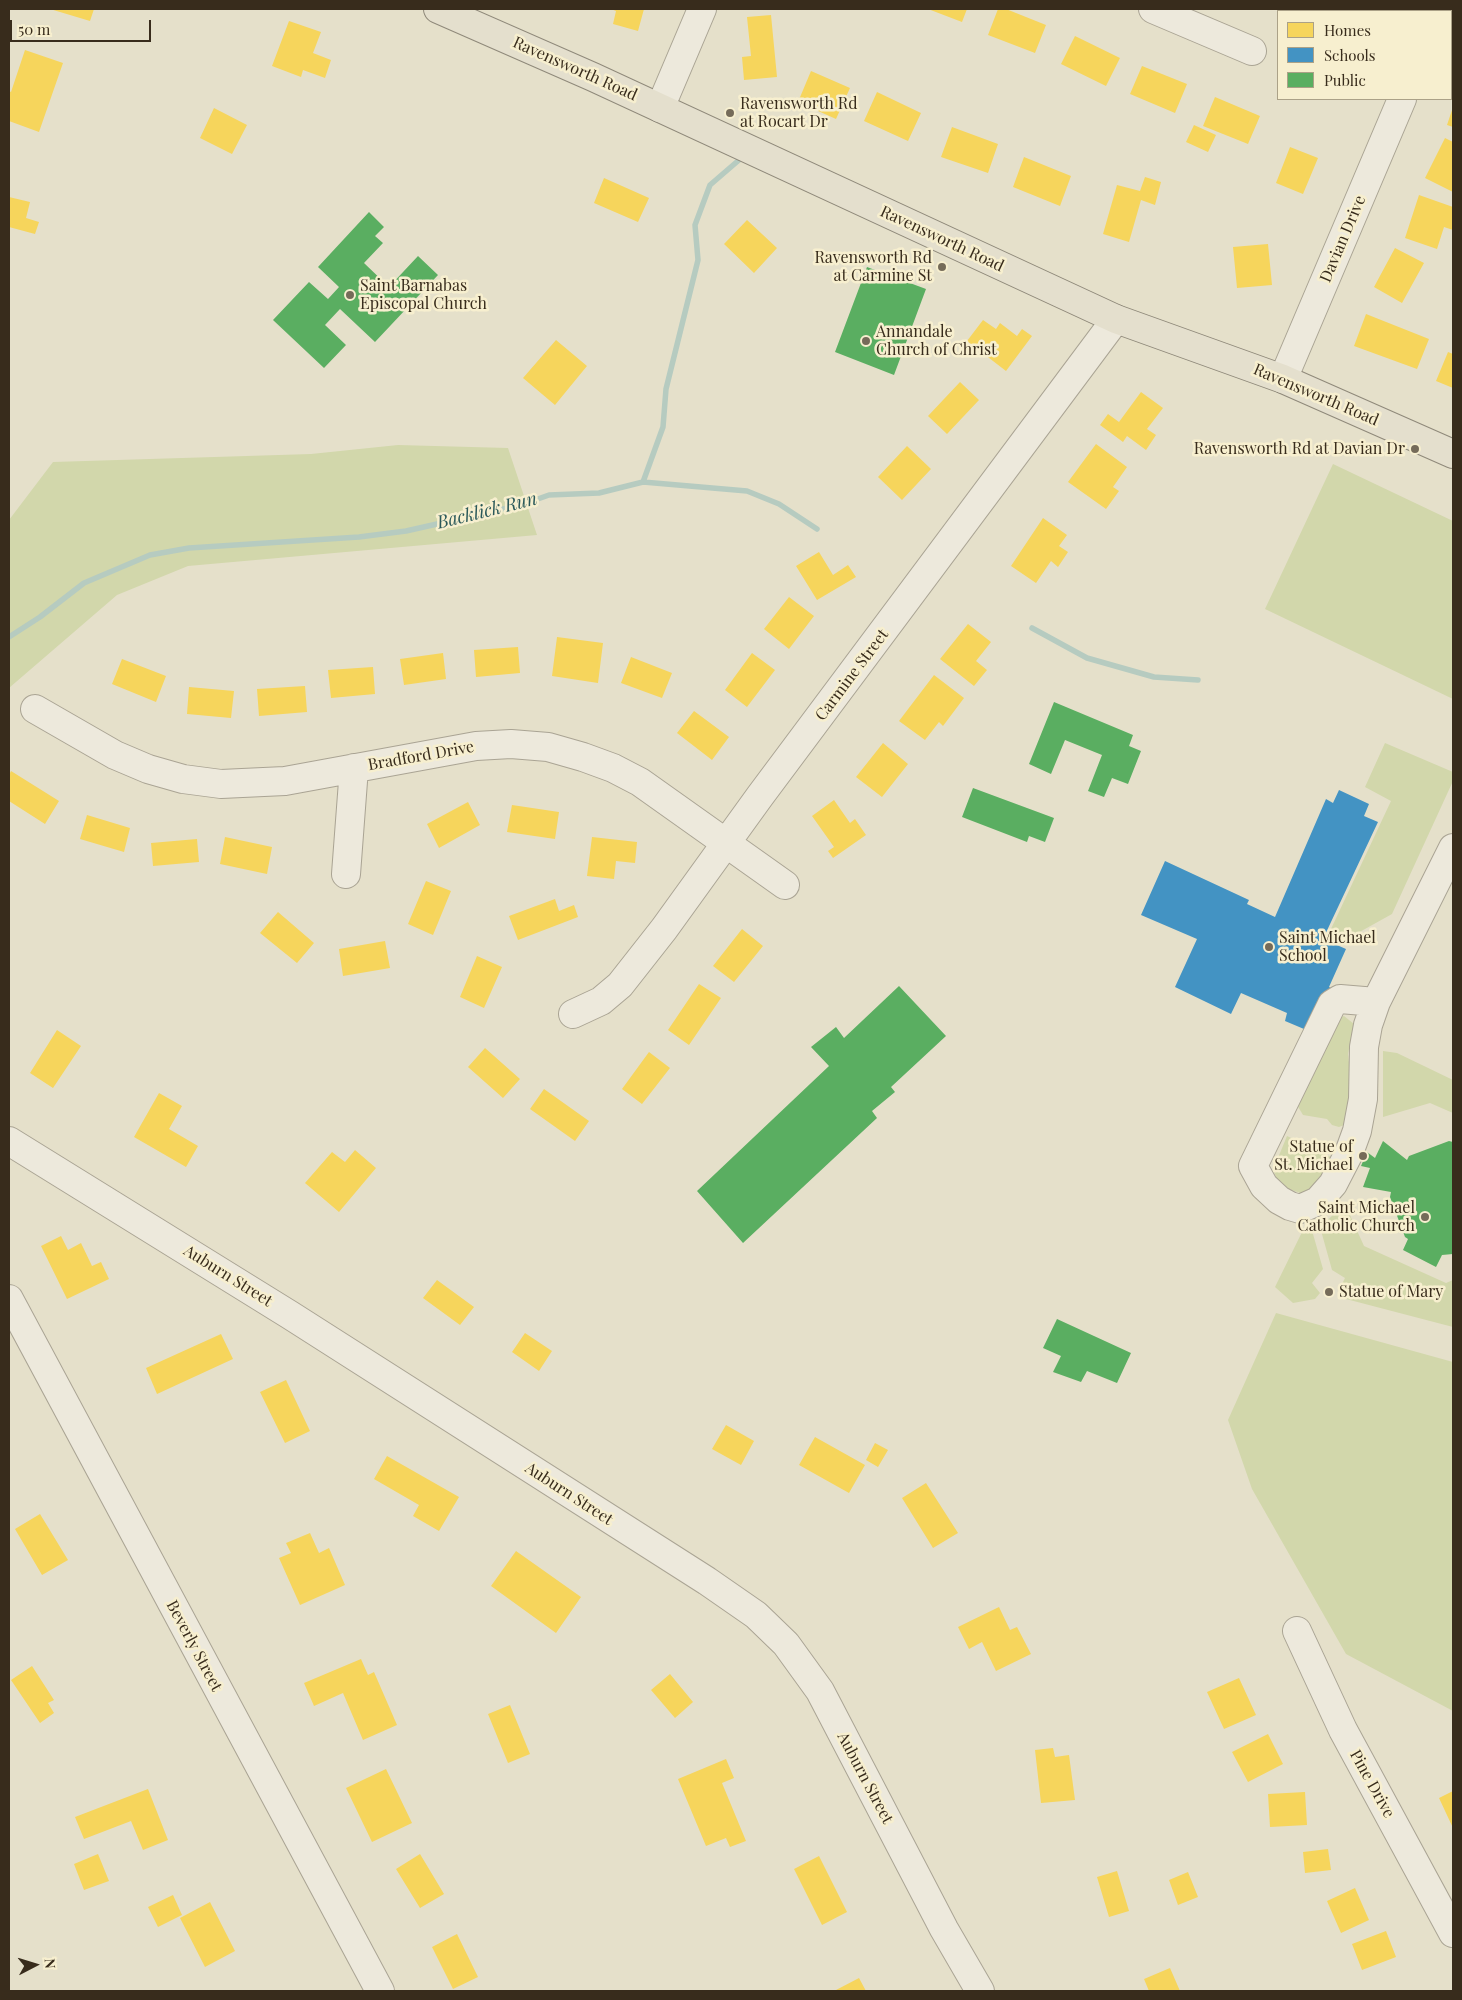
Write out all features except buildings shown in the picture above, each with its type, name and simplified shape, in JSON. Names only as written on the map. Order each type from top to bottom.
[{"type":"main road","name":"Ravensworth Road","points":[[438,9],[660,108],[1116,319],[1283,379],[1453,454]]},
{"type":"street","points":[[660,108],[702,9]]},
{"type":"street","points":[[1154,9],[1252,51]]},
{"type":"street","name":"Davian Drive","points":[[1283,379],[1402,100]]},
{"type":"street","name":"Carmine Street","points":[[573,1014],[601,1000],[620,985],[1116,319]]},
{"type":"street","name":"Bradford Drive","points":[[35,709],[115,755],[148,769],[183,778],[221,784],[258,784],[284,781],[476,746],[511,744],[548,747],[583,756],[614,768],[640,782],[785,885]]},
{"type":"street","points":[[346,874],[354,768]]},
{"type":"street","points":[[1376,1002],[1340,999],[1332,1004],[1253,1166],[1271,1194],[1290,1206],[1300,1209],[1318,1201],[1333,1184],[1349,1153],[1357,1131],[1362,1099],[1364,1047],[1368,1025],[1376,1002],[1453,848]]},
{"type":"street","name":"Auburn Street","points":[[9,1141],[290,1315],[707,1581],[756,1615],[786,1644],[820,1691],[940,1920],[980,1991]]},
{"type":"street","name":"Beverly Street","points":[[9,1299],[380,1991]]},
{"type":"street","name":"Pine Drive","points":[[1297,1631],[1343,1730],[1453,1933]]},
{"type":"green space","points":[[398,445],[508,448],[537,535],[188,566],[117,595],[9,688],[9,520],[53,462],[311,454]]},
{"type":"green space","points":[[1333,464],[1453,521],[1453,699],[1265,609]]},
{"type":"green space","points":[[1385,743],[1453,772],[1453,781],[1392,914],[1347,939],[1330,931],[1391,801],[1365,787]]},
{"type":"green space","points":[[1344,1016],[1354,1024],[1348,1054],[1352,1088],[1344,1125],[1339,1127],[1332,1125],[1327,1119],[1303,1115],[1297,1105],[1339,1018]]},
{"type":"green space","points":[[1383,1051],[1397,1053],[1453,1080],[1453,1113],[1430,1103],[1383,1117]]},
{"type":"green space","points":[[1287,1136],[1335,1159],[1315,1189],[1303,1194],[1289,1189],[1278,1181],[1273,1170]]},
{"type":"green space","points":[[1345,1204],[1364,1246],[1446,1283],[1453,1280],[1453,1327],[1346,1299],[1340,1288],[1345,1278],[1332,1270],[1320,1227]]},
{"type":"green space","points":[[1304,1228],[1313,1234],[1323,1269],[1312,1283],[1320,1293],[1315,1299],[1293,1303],[1275,1287]]},
{"type":"green space","points":[[1276,1313],[1453,1362],[1453,1711],[1346,1654],[1252,1489],[1228,1420]]},
{"type":"waterway","name":"Backlick Run","points":[[9,637],[40,617],[84,583],[150,555],[189,548],[359,537],[406,531],[521,505],[549,495],[599,493],[643,482],[663,427],[666,389],[698,260],[695,225],[710,185],[739,160]]},
{"type":"waterway","points":[[643,482],[747,491],[779,504],[817,529]]},
{"type":"waterway","points":[[1032,628],[1087,658],[1154,677],[1198,680]]},
{"type":"place","name":"Ravensworth Rd at Rocart Dr","points":[[730,113]]},
{"type":"place","name":"Ravensworth Rd at Carmine St","points":[[942,267]]},
{"type":"place","name":"Saint Barnabas Episcopal Church","points":[[350,295]]},
{"type":"place","name":"Annandale Church of Christ","points":[[866,341]]},
{"type":"place","name":"Ravensworth Rd at Davian Dr","points":[[1415,449]]},
{"type":"place","name":"Saint Michael School","points":[[1269,947]]},
{"type":"place","name":"Statue of St. Michael","points":[[1363,1156]]},
{"type":"place","name":"Saint Michael Catholic Church","points":[[1425,1217]]},
{"type":"place","name":"Statue of Mary","points":[[1329,1292]]}]
